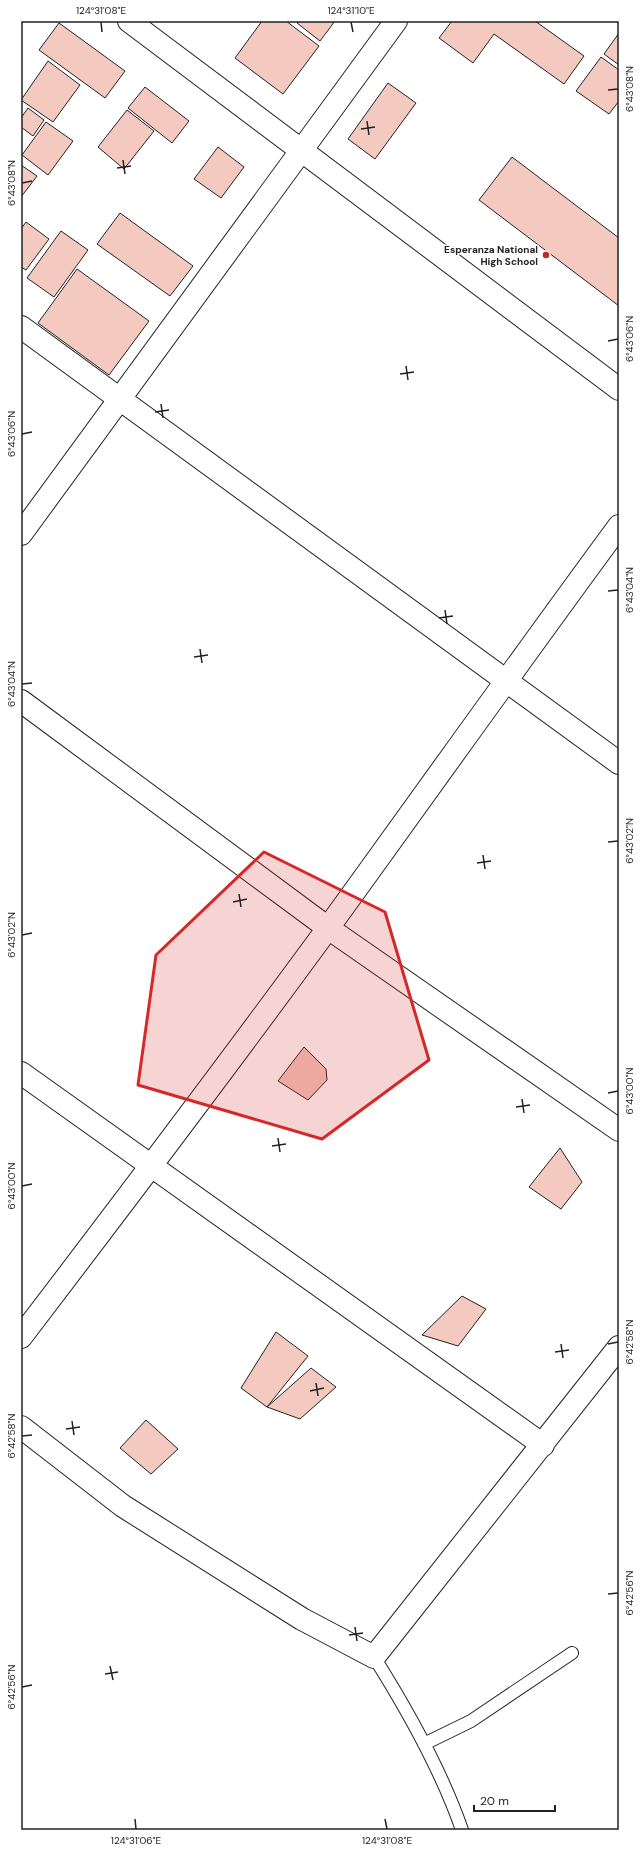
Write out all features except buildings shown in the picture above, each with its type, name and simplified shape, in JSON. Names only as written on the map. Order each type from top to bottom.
[{"type":"street","points":[[129,21],[619,389]]},
{"type":"street","points":[[21,534],[396,21]]},
{"type":"street","points":[[21,327],[119,400],[619,763]]},
{"type":"street","points":[[21,1337],[152,1166],[328,928],[506,680],[619,526]]},
{"type":"street","points":[[21,701],[328,928],[619,1130]]},
{"type":"street","points":[[21,1073],[543,1445]]},
{"type":"street","points":[[21,1427],[123,1506],[302,1618],[374,1657],[619,1347]]},
{"type":"lane","points":[[424,1744],[471,1721],[572,1653]]},
{"type":"lane","points":[[374,1657],[394,1689],[424,1744],[453,1806],[462,1830]]},
{"type":"highlighted area","points":[[264,852],[385,912],[429,1060],[322,1139],[138,1085],[156,955]]},
{"type":"place","name":"Esperanza National High School","points":[[546,255]]}]
